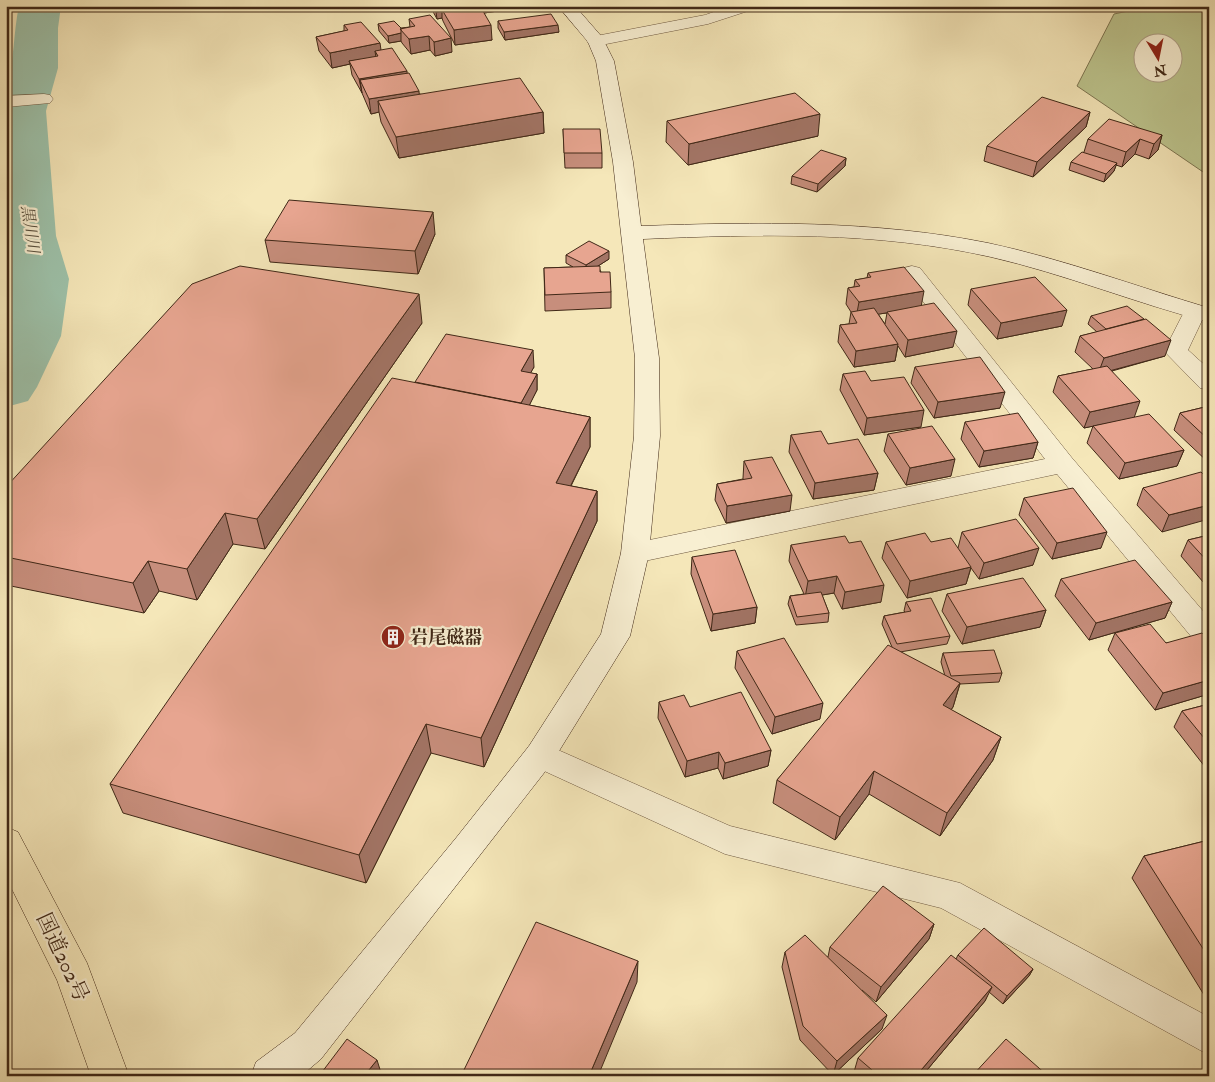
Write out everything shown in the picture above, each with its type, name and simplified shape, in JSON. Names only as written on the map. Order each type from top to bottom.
[{"type":"highway","name":"国道202号","points":[[6,842],[74,975],[110,1076]]},
{"type":"street","points":[[270,1076],[308,1046],[468,848],[540,754],[615,636],[635,553],[647,436],[647,358],[615,114],[605,61],[596,41],[566,6]]},
{"type":"street","points":[[596,41],[708,19],[748,6]]},
{"type":"street","points":[[6,102],[44,99]]},
{"type":"street","points":[[631,233],[762,228],[854,231],[898,235],[987,249],[1062,267],[1202,314],[1176,351],[1209,383]]},
{"type":"street","points":[[912,273],[1063,464],[1209,638]]},
{"type":"street","points":[[635,553],[1063,464]]},
{"type":"street","points":[[540,754],[725,839],[948,894],[1209,1037]]},
{"type":"green space","points":[[1152,6],[1209,6],[1209,176],[1077,86],[1114,14]]},
{"type":"building","points":[[433,6],[451,6],[441,8],[442,11],[436,12]]},
{"type":"building","points":[[480,6],[491,25],[454,30],[441,8]]},
{"type":"building","points":[[551,14],[558,25],[504,32],[498,21]]},
{"type":"building","points":[[430,15],[451,38],[434,42],[429,36],[409,39],[400,29],[415,26],[409,19]]},
{"type":"building","points":[[394,21],[401,28],[401,33],[388,36],[378,24]]},
{"type":"building","points":[[361,22],[380,43],[330,53],[316,37],[348,30],[344,25]]},
{"type":"building","points":[[392,48],[407,71],[359,79],[349,61],[378,56],[375,51]]},
{"type":"building","points":[[409,73],[419,91],[369,99],[360,80]]},
{"type":"building","points":[[520,78],[543,112],[396,137],[378,101]]},
{"type":"building","points":[[795,93],[820,114],[689,144],[667,121]]},
{"type":"building","points":[[1042,97],[1090,112],[1037,162],[987,146]]},
{"type":"building","points":[[1109,119],[1162,135],[1154,144],[1140,139],[1126,152],[1088,139]]},
{"type":"building","points":[[563,129],[600,129],[602,153],[564,153]]},
{"type":"building","points":[[821,150],[846,158],[818,184],[792,176]]},
{"type":"building","points":[[1082,152],[1117,163],[1106,174],[1071,162]]},
{"type":"building","points":[[289,200],[433,212],[415,251],[265,240]]},
{"type":"building","points":[[589,241],[609,251],[586,265],[566,255]]},
{"type":"building","points":[[240,266],[419,294],[257,519],[225,513],[187,569],[148,561],[133,583],[6,557],[6,487],[192,284]]},
{"type":"building","points":[[600,266],[600,272],[610,272],[611,292],[545,295],[544,268]]},
{"type":"building","points":[[904,267],[924,291],[859,302],[848,288],[860,286],[855,280],[871,277],[868,273]]},
{"type":"building","points":[[1035,277],[1067,310],[1001,323],[971,289]]},
{"type":"building","points":[[934,303],[957,331],[908,340],[887,312]]},
{"type":"building","points":[[1127,306],[1144,319],[1106,329],[1091,316]]},
{"type":"building","points":[[874,308],[898,344],[856,351],[840,325],[857,323],[851,312]]},
{"type":"building","points":[[1146,319],[1171,340],[1104,358],[1080,336]]},
{"type":"building","points":[[446,334],[533,350],[521,371],[537,374],[521,403],[415,382]]},
{"type":"building","points":[[980,357],[1005,392],[938,402],[915,367]]},
{"type":"building","points":[[1107,366],[1140,401],[1090,412],[1058,376]]},
{"type":"building","points":[[865,371],[871,381],[904,377],[924,410],[867,418],[843,374]]},
{"type":"building","name":"岩尾磁器","points":[[392,378],[590,417],[556,483],[597,491],[481,738],[426,724],[359,855],[110,784]]},
{"type":"building","points":[[1209,406],[1209,440],[1180,413]]},
{"type":"building","points":[[1018,413],[1038,442],[984,451],[965,422]]},
{"type":"building","points":[[1149,414],[1184,450],[1125,463],[1093,426]]},
{"type":"building","points":[[932,426],[955,459],[910,468],[888,434]]},
{"type":"building","points":[[821,431],[828,444],[858,439],[878,473],[815,483],[791,435]]},
{"type":"building","points":[[772,457],[792,495],[727,506],[717,484],[752,478],[744,461]]},
{"type":"building","points":[[1201,472],[1209,480],[1209,505],[1169,515],[1143,488]]},
{"type":"building","points":[[1073,488],[1107,532],[1057,543],[1024,498]]},
{"type":"building","points":[[1016,519],[1039,548],[984,563],[962,532]]},
{"type":"building","points":[[925,533],[931,542],[951,538],[971,567],[910,581],[886,542]]},
{"type":"building","points":[[1209,535],[1209,563],[1188,540]]},
{"type":"building","points":[[845,536],[849,543],[861,541],[884,585],[845,592],[837,576],[808,581],[791,545]]},
{"type":"building","points":[[735,550],[757,607],[713,614],[692,557]]},
{"type":"building","points":[[1135,560],[1172,602],[1096,623],[1061,579]]},
{"type":"building","points":[[1023,578],[1046,610],[967,627],[947,594]]},
{"type":"building","points":[[821,592],[829,613],[797,617],[790,596]]},
{"type":"building","points":[[931,598],[950,636],[897,644],[884,616],[911,611],[906,602]]},
{"type":"building","points":[[1150,624],[1166,643],[1202,633],[1209,640],[1209,680],[1163,693],[1115,633]]},
{"type":"building","points":[[784,638],[823,703],[775,717],[737,651]]},
{"type":"building","points":[[888,645],[960,683],[943,705],[1001,737],[947,813],[874,771],[840,817],[777,780]]},
{"type":"building","points":[[994,650],[1002,673],[951,676],[943,653]]},
{"type":"building","points":[[741,692],[771,750],[725,763],[719,752],[687,761],[659,702],[684,695],[690,707]]},
{"type":"building","points":[[1209,704],[1209,744],[1182,711]]},
{"type":"building","points":[[1209,840],[1209,958],[1144,856]]},
{"type":"building","points":[[883,886],[934,924],[881,987],[830,947]]},
{"type":"building","points":[[536,922],[638,961],[589,1076],[461,1076]]},
{"type":"building","points":[[984,928],[1033,969],[1007,996],[958,955]]},
{"type":"building","points":[[805,935],[887,1015],[837,1061],[803,1026],[785,952]]},
{"type":"building","points":[[951,955],[992,987],[916,1076],[879,1076],[858,1058]]},
{"type":"building","points":[[347,1039],[377,1060],[364,1076],[319,1076]]},
{"type":"building","points":[[1006,1039],[1048,1076],[972,1076]]},
{"type":"waterway","name":"黒川川","points":[[6,387],[31,336],[40,279],[29,236],[22,111],[35,68],[36,28],[40,6]]},
{"type":"place","name":"岩尾磁器","points":[[393,637]]}]
